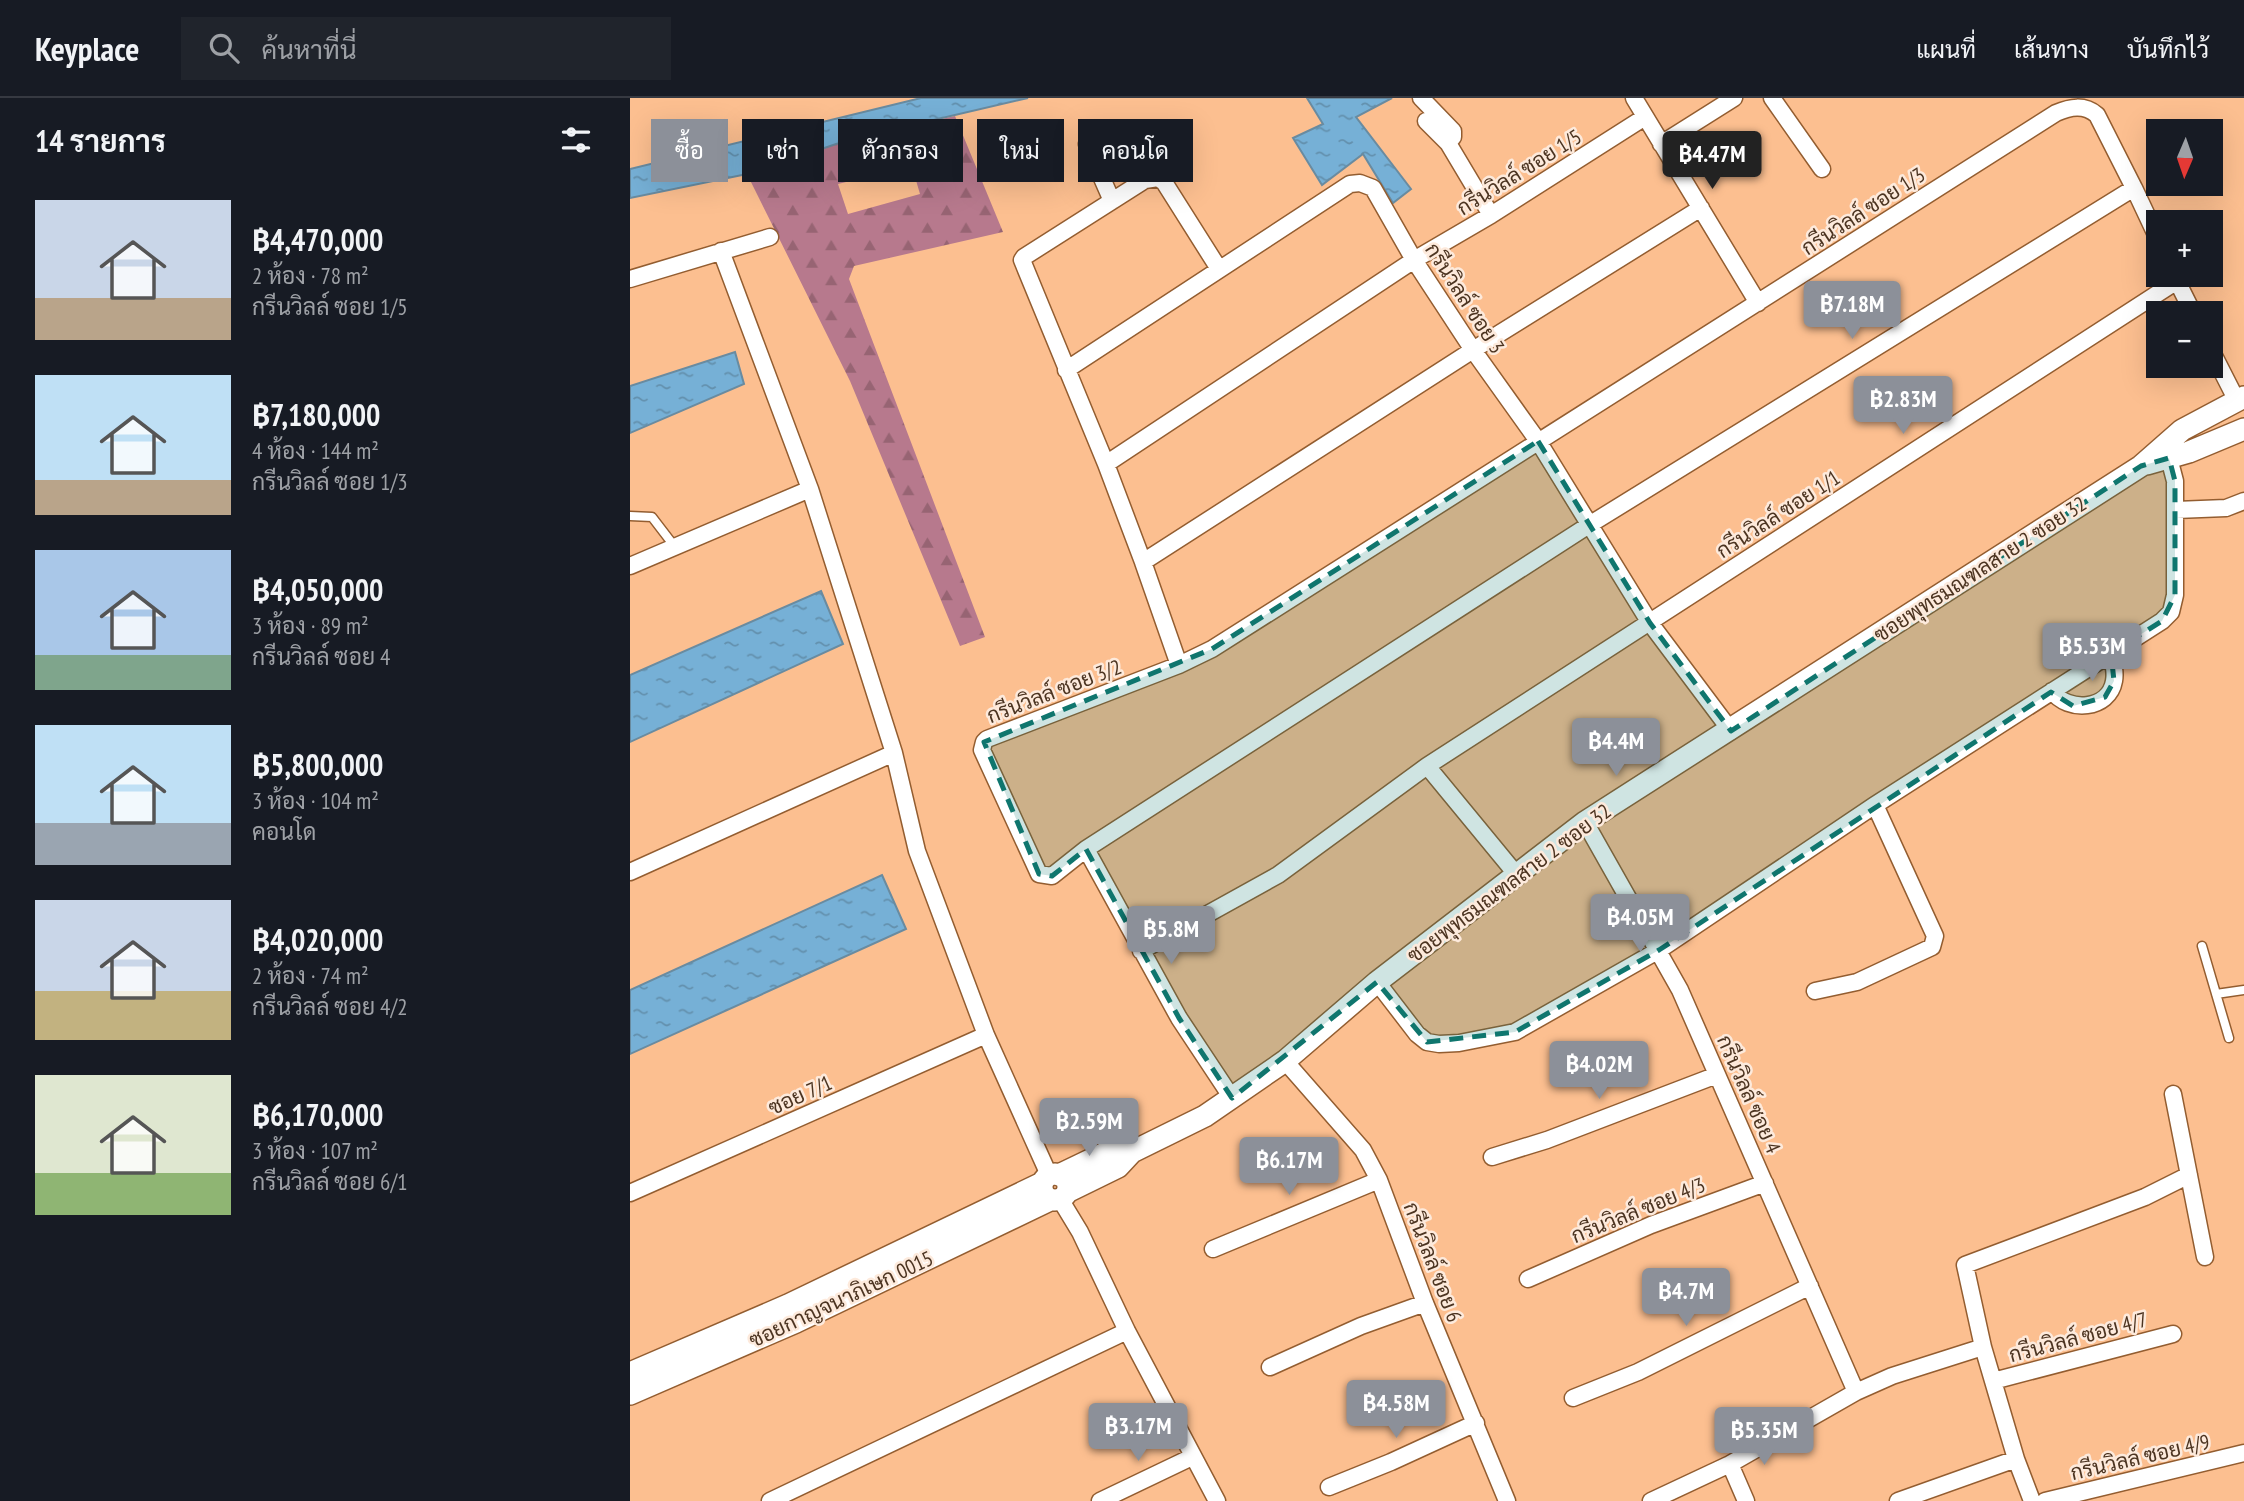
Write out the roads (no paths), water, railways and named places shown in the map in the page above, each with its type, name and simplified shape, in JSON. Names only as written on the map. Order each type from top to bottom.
[{"type":"street","points":[[1421,98],[1453,131],[1448,143]]},
{"type":"street","points":[[1634,98],[1758,303]]},
{"type":"street","points":[[1661,144],[1734,98]]},
{"type":"street","points":[[1772,98],[1822,169]]},
{"type":"street","name":"กรีนวิลล์ ซอย 1/3","points":[[1538,441],[2063,110],[2085,108],[2096,115],[2146,214]]},
{"type":"street","name":"กรีนวิลล์ ซอย 1/5","points":[[1106,464],[1414,260],[1645,117]]},
{"type":"street","points":[[1426,121],[1448,143],[1490,215]]},
{"type":"street","points":[[1178,664],[1106,464],[1022,260],[1145,180],[1161,180],[1219,269]]},
{"type":"street","points":[[1104,182],[1112,201]]},
{"type":"street","name":"กรีนวิลล์ ซอย 3","points":[[1066,370],[1350,184],[1360,183],[1373,188],[1414,260],[1473,350],[1538,441],[1650,623],[1731,731]]},
{"type":"street","name":"กรีนวิลล์ ซอย 3/2","points":[[1538,441],[1212,649],[984,742],[982,750],[1039,874],[1052,876],[1086,849],[1588,525],[2134,188]]},
{"type":"street","points":[[1143,562],[1473,350],[1701,208]]},
{"type":"street","points":[[630,279],[770,237]]},
{"type":"street","points":[[721,251],[810,489],[894,754],[917,851],[986,1035],[1055,1187],[1217,1501]]},
{"type":"street","name":"กรีนวิลล์ ซอย 1/1","points":[[1142,951],[1278,875],[1427,766],[2161,287]]},
{"type":"street","points":[[2223,371],[2242,405]]},
{"type":"street","name":"ซอยพุทธมณฑลสาย 2 ซอย 32","points":[[1055,1187],[1118,1167],[1132,1152],[1205,1116],[1285,1060],[1377,982],[1586,822],[2141,466],[2182,430],[2242,405]]},
{"type":"street","name":"ซอยพุทธมณฑลสาย 2 ซอย 32","points":[[2141,466],[2189,452],[2244,429]]},
{"type":"street","points":[[1377,982],[1417,1034],[1427,1042],[1459,1043],[1515,1031],[1659,950],[1875,805],[2162,621],[2171,612],[2175,595],[2175,481],[2169,458]]},
{"type":"street","points":[[630,566],[810,489]]},
{"type":"street","points":[[2176,510],[2226,509],[2244,501]]},
{"type":"street","points":[[2052,691],[2060,701],[2073,706],[2094,703],[2105,697],[2114,681],[2111,653]]},
{"type":"street","points":[[630,872],[894,754]]},
{"type":"street","points":[[1427,766],[1516,874]]},
{"type":"street","points":[[1815,991],[1857,982],[1932,947],[1935,943],[1935,936],[1925,912],[1875,805]]},
{"type":"street","name":"กรีนวิลล์ ซอย 4","points":[[1586,822],[1680,990],[1856,1392]]},
{"type":"street","points":[[1086,849],[1179,1018],[1232,1098]]},
{"type":"street","name":"ซอย 7/1","points":[[630,1193],[986,1035]]},
{"type":"street","name":"กรีนวิลล์ ซอย 6","points":[[1285,1060],[1363,1150],[1379,1180],[1507,1501]]},
{"type":"street","points":[[1492,1157],[1547,1140],[1717,1075]]},
{"type":"street","points":[[2173,1094],[2205,1257]]},
{"type":"street","points":[[2032,1501],[2016,1459],[1983,1347],[1964,1267],[1967,1262],[2145,1197],[2189,1175]]},
{"type":"street","points":[[1213,1249],[1379,1180]]},
{"type":"street","name":"กรีนวิลล์ ซอย 4/3","points":[[1528,1279],[1651,1225],[1765,1183]]},
{"type":"street","name":"ซอยกาญจนาภิเษก 0015","points":[[630,1373],[1055,1187]]},
{"type":"street","name":"ซอยกาญจนาภิเษก 0015","points":[[630,1394],[796,1322],[1055,1187]]},
{"type":"street","points":[[1573,1398],[1638,1372],[1810,1286]]},
{"type":"street","points":[[1270,1367],[1362,1326],[1426,1303]]},
{"type":"street","points":[[769,1501],[802,1494],[1127,1331]]},
{"type":"street","name":"กรีนวิลล์ ซอย 4/7","points":[[1993,1381],[2173,1334]]},
{"type":"street","points":[[1651,1501],[1730,1464],[1856,1392],[1892,1376],[1983,1347]]},
{"type":"street","points":[[1329,1487],[1476,1423]]},
{"type":"street","name":"กรีนวิลล์ ซอย 4/9","points":[[2045,1501],[2244,1453]]},
{"type":"street","points":[[1100,1501],[1192,1457]]},
{"type":"street","points":[[1898,1501],[2016,1459]]},
{"type":"street","points":[[1730,1464],[1746,1501]]},
{"type":"lane","points":[[630,516],[652,517],[675,547]]},
{"type":"lane","points":[[2202,946],[2229,1038]]},
{"type":"lane","points":[[2216,994],[2244,990]]},
{"type":"water","points":[[921,98],[1028,98],[938,119],[838,119],[838,143],[824,148],[824,122]]},
{"type":"water","points":[[1307,98],[1392,98],[1356,117],[1411,189],[1393,203],[1363,154],[1322,185],[1293,138],[1323,124]]},
{"type":"water","points":[[742,142],[742,175],[728,178],[728,145]]},
{"type":"water","points":[[651,164],[651,182],[708,182],[630,198],[630,169]]},
{"type":"water","points":[[735,352],[744,384],[630,433],[630,386]]},
{"type":"water","points":[[821,591],[843,644],[630,742],[630,675]]},
{"type":"water","points":[[882,875],[906,929],[630,1054],[630,990]]}]
